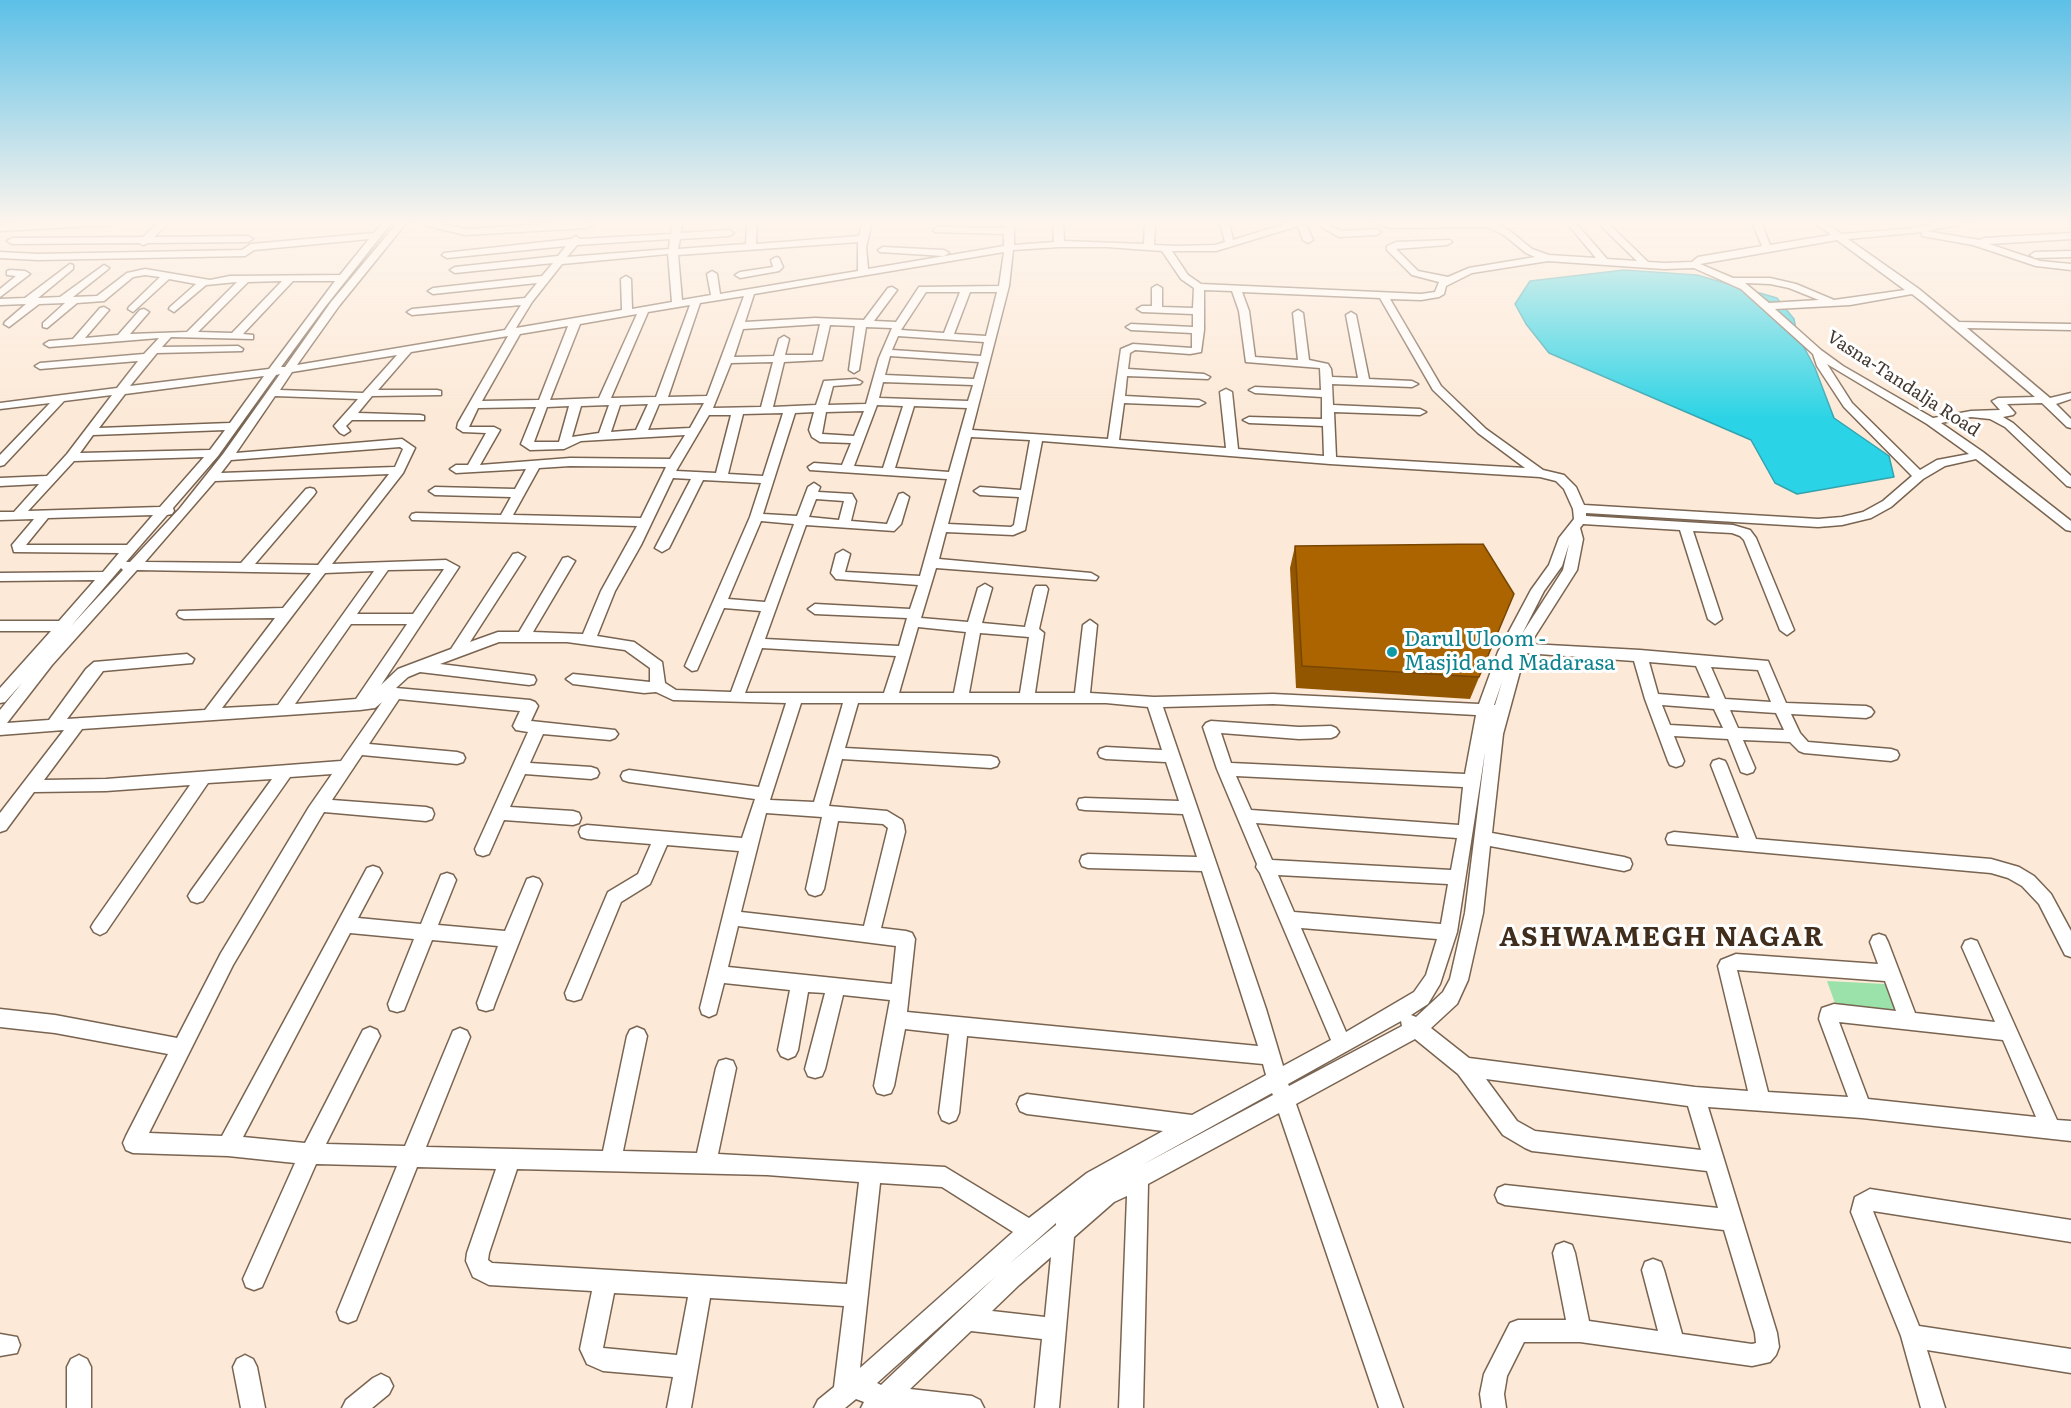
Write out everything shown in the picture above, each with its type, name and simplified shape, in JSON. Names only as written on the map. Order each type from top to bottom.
[{"type":"street","points":[[9,324],[47,288]]},
{"type":"street","points":[[63,300],[79,288]]},
{"type":"street","points":[[0,302],[100,299],[114,288]]},
{"type":"street","points":[[121,338],[138,311],[157,288]]},
{"type":"street","points":[[174,309],[198,288]]},
{"type":"street","points":[[189,335],[236,288]]},
{"type":"street","points":[[234,337],[282,288]]},
{"type":"street","points":[[0,721],[47,661],[184,511],[211,477],[234,426],[270,372],[335,288]]},
{"type":"street","points":[[0,698],[60,626],[164,511],[220,455],[272,393],[348,288]]},
{"type":"street","points":[[433,291],[464,288]]},
{"type":"street","points":[[472,469],[494,430],[463,428],[528,301],[538,288]]},
{"type":"street","points":[[626,288],[627,313]]},
{"type":"street","points":[[676,288],[677,304]]},
{"type":"street","points":[[714,288],[716,297]]},
{"type":"street","points":[[588,640],[608,591],[634,545],[671,469],[711,399],[738,326],[746,292],[744,288]]},
{"type":"street","points":[[4,404],[287,370],[772,288]]},
{"type":"street","points":[[1157,288],[1157,309]]},
{"type":"street","points":[[1113,443],[1125,351],[1128,348],[1194,351],[1198,348],[1199,288]]},
{"type":"street","points":[[1225,288],[1421,297],[1440,288]]},
{"type":"street","points":[[1236,288],[1244,311],[1250,360],[1324,366],[1328,380],[1326,394],[1330,460]]},
{"type":"street","name":"Vasna-Tandalja Road","points":[[1746,288],[1816,352],[1839,368],[1932,422],[1979,455],[2071,527]]},
{"type":"street","points":[[1796,288],[1833,303]]},
{"type":"street","points":[[1911,288],[1960,325],[2071,418]]},
{"type":"street","points":[[1917,288],[1936,301],[1960,325],[2071,327]]},
{"type":"street","points":[[847,469],[872,404],[886,353],[897,329],[923,289],[1003,289],[956,476],[890,698]]},
{"type":"street","points":[[948,336],[966,289]]},
{"type":"street","points":[[854,370],[865,322],[892,290]]},
{"type":"street","points":[[1768,306],[1833,303],[1915,291]]},
{"type":"street","points":[[1383,295],[1437,388],[1482,431],[1540,473]]},
{"type":"street","points":[[47,325],[74,300]]},
{"type":"street","points":[[412,312],[528,301]]},
{"type":"street","points":[[640,434],[658,400],[696,301]]},
{"type":"street","points":[[1142,309],[1199,310]]},
{"type":"street","points":[[77,341],[104,310]]},
{"type":"street","points":[[604,436],[610,401],[644,310]]},
{"type":"street","points":[[1298,313],[1304,364]]},
{"type":"street","points":[[1351,315],[1364,381]]},
{"type":"street","points":[[738,326],[783,321],[865,322],[948,336],[989,339]]},
{"type":"street","points":[[727,360],[818,358],[826,321]]},
{"type":"street","points":[[574,322],[527,444],[530,446],[564,445],[579,438],[693,431]]},
{"type":"street","points":[[1131,327],[1199,330]]},
{"type":"street","points":[[49,344],[168,334],[249,337]]},
{"type":"street","points":[[18,515],[71,457],[168,334]]},
{"type":"street","points":[[766,410],[784,339]]},
{"type":"street","points":[[40,366],[151,353],[238,349]]},
{"type":"street","points":[[344,431],[340,426],[407,350]]},
{"type":"street","points":[[1816,352],[1822,366],[1848,405],[1919,476]]},
{"type":"street","points":[[886,353],[984,359]]},
{"type":"street","points":[[1123,372],[1204,377]]},
{"type":"street","points":[[879,378],[978,382]]},
{"type":"street","points":[[1328,380],[1413,384]]},
{"type":"street","points":[[856,382],[828,383],[819,409],[816,435],[820,438],[858,440]]},
{"type":"street","points":[[1255,390],[1326,394]]},
{"type":"street","points":[[1226,392],[1232,452]]},
{"type":"street","points":[[272,393],[437,393]]},
{"type":"street","points":[[1932,422],[1980,414],[2009,413],[1998,401],[2049,400],[2071,396]]},
{"type":"street","points":[[0,462],[60,399]]},
{"type":"street","points":[[474,405],[711,399]]},
{"type":"street","points":[[1120,399],[1199,403]]},
{"type":"street","points":[[564,445],[576,403]]},
{"type":"street","points":[[705,412],[819,409],[909,403],[972,405]]},
{"type":"street","points":[[888,472],[909,403]]},
{"type":"street","points":[[1328,408],[1420,412]]},
{"type":"street","points":[[692,666],[756,517],[790,410]]},
{"type":"street","points":[[721,477],[738,411]]},
{"type":"street","points":[[1980,414],[1993,416],[2009,426],[2071,483]]},
{"type":"street","points":[[349,416],[420,418]]},
{"type":"street","points":[[1249,420],[1328,423]]},
{"type":"street","points":[[90,432],[234,426]]},
{"type":"street","points":[[879,1403],[1064,1231],[1107,1196],[1132,1169],[1192,1125],[1397,1014],[1421,998],[1434,978],[1448,932],[1456,877],[1474,835],[1494,739],[1493,711],[1520,648],[1568,574],[1577,539],[1577,518],[1570,487],[1560,478],[1540,473],[1330,460],[966,432]]},
{"type":"street","points":[[940,528],[1013,531],[1020,527],[1037,437]]},
{"type":"street","points":[[71,457],[220,455],[402,443],[409,448],[399,470],[320,569],[210,714]]},
{"type":"street","points":[[1577,518],[1818,523],[1842,521],[1867,515],[1887,504],[1919,476],[1941,463],[1979,455]]},
{"type":"street","points":[[456,469],[570,462],[671,469],[699,476],[768,480]]},
{"type":"street","points":[[505,519],[535,465]]},
{"type":"street","points":[[814,467],[956,476]]},
{"type":"street","points":[[211,477],[399,470]]},
{"type":"street","points":[[662,548],[699,476]]},
{"type":"street","points":[[0,482],[49,480]]},
{"type":"street","points":[[435,491],[519,493]]},
{"type":"street","points":[[736,698],[812,491],[848,497],[850,501],[844,524]]},
{"type":"street","points":[[980,491],[1026,494]]},
{"type":"street","points":[[244,567],[310,492]]},
{"type":"street","points":[[756,517],[889,528],[895,524],[903,497]]},
{"type":"street","points":[[0,516],[184,511]]},
{"type":"street","points":[[45,514],[19,545],[19,549],[130,549]]},
{"type":"street","points":[[2055,515],[2071,515]]},
{"type":"street","points":[[416,517],[644,522]]},
{"type":"street","points":[[1577,518],[1733,529],[1745,533],[1750,538],[1787,630]]},
{"type":"street","points":[[826,1408],[850,1390],[1072,1196],[1286,1100],[1417,1028],[1443,1007],[1459,980],[1474,913],[1472,781],[1493,711],[1505,651],[1538,590],[1556,566],[1565,538],[1577,518]]},
{"type":"street","points":[[1685,526],[1715,619]]},
{"type":"street","points":[[843,554],[838,573],[842,576],[924,581]]},
{"type":"street","points":[[457,651],[518,557]]},
{"type":"street","points":[[523,637],[568,561]]},
{"type":"street","points":[[931,563],[1091,577]]},
{"type":"street","points":[[0,577],[110,571],[133,566],[320,569],[438,564],[452,567],[360,705]]},
{"type":"street","points":[[283,709],[384,566]]},
{"type":"street","points":[[960,698],[974,627],[985,588]]},
{"type":"street","points":[[1031,632],[1041,589]]},
{"type":"street","points":[[719,603],[769,607]]},
{"type":"street","points":[[815,609],[1037,633],[1027,698]]},
{"type":"street","points":[[184,614],[286,613]]},
{"type":"street","points":[[346,619],[419,619]]},
{"type":"street","points":[[1082,698],[1090,625]]},
{"type":"street","points":[[0,626],[60,626]]},
{"type":"street","points":[[658,686],[657,666],[629,646],[567,637],[498,638],[457,651],[403,673],[227,959],[133,1143],[228,1146],[310,1154],[705,1164],[945,1177],[1030,1231]]},
{"type":"street","points":[[756,643],[903,651]]},
{"type":"street","points":[[1520,648],[1763,665],[1794,736],[1804,747],[1891,755]]},
{"type":"street","points":[[1640,655],[1652,699],[1676,761]]},
{"type":"street","points":[[54,725],[91,673],[99,666],[187,659]]},
{"type":"street","points":[[1701,661],[1747,768]]},
{"type":"street","points":[[417,667],[529,680]]},
{"type":"street","points":[[573,679],[644,688],[658,686],[673,695],[736,698],[1082,698],[1154,702],[1274,699],[1493,711]]},
{"type":"street","points":[[0,729],[360,705],[370,704],[389,693],[530,706],[521,726],[610,734]]},
{"type":"street","points":[[710,1008],[749,844],[796,697]]},
{"type":"street","points":[[815,888],[837,753],[852,698]]},
{"type":"street","points":[[1652,699],[1866,712]]},
{"type":"street","points":[[1154,702],[1257,1009],[1277,1079],[1391,1408]]},
{"type":"street","points":[[0,825],[77,724]]},
{"type":"street","points":[[1331,732],[1211,727],[1264,867],[1342,1044]]},
{"type":"street","points":[[483,849],[538,728]]},
{"type":"street","points":[[1665,730],[1794,736]]},
{"type":"street","points":[[358,748],[458,758]]},
{"type":"street","points":[[837,753],[991,762]]},
{"type":"street","points":[[1107,753],[1172,756]]},
{"type":"street","points":[[1719,765],[1750,845]]},
{"type":"street","points":[[30,786],[106,785],[346,767]]},
{"type":"street","points":[[520,768],[591,773]]},
{"type":"street","points":[[1225,769],[1472,781]]},
{"type":"street","points":[[196,897],[286,771]]},
{"type":"street","points":[[629,776],[826,811],[887,818],[896,825],[871,934]]},
{"type":"street","points":[[100,927],[204,777]]},
{"type":"street","points":[[1085,804],[1189,808]]},
{"type":"street","points":[[320,805],[426,814]]},
{"type":"street","points":[[499,813],[573,818]]},
{"type":"street","points":[[1245,816],[1474,835],[1624,864]]},
{"type":"street","points":[[587,832],[749,844]]},
{"type":"street","points":[[574,993],[614,897],[644,879],[663,838]]},
{"type":"street","points":[[1674,839],[1991,866],[2013,872],[2028,881],[2045,899],[2071,949]]},
{"type":"street","points":[[1088,861],[1209,864]]},
{"type":"street","points":[[1264,867],[1456,877]]},
{"type":"street","points":[[228,1146],[373,873]]},
{"type":"street","points":[[397,1004],[447,880]]},
{"type":"street","points":[[486,1003],[533,884]]},
{"type":"street","points":[[732,918],[906,939],[897,1020],[884,1086]]},
{"type":"street","points":[[1288,919],[1448,932]]},
{"type":"street","points":[[346,925],[510,939]]},
{"type":"street","points":[[1879,942],[1909,1021]]},
{"type":"street","points":[[1971,947],[2051,1128]]},
{"type":"street","points":[[1761,1102],[1727,966],[1736,962],[1891,973]]},
{"type":"street","points":[[718,974],[900,993]]},
{"type":"street","points":[[788,1050],[800,983]]},
{"type":"street","points":[[815,1069],[836,986]]},
{"type":"street","points":[[1397,1014],[1465,1067],[1510,1128],[1532,1141],[1714,1162]]},
{"type":"street","points":[[1862,1108],[1828,1019],[1829,1014],[2008,1032]]},
{"type":"street","points":[[0,1018],[55,1024],[182,1048]]},
{"type":"street","points":[[897,1020],[1271,1056]]},
{"type":"street","points":[[949,1113],[959,1026]]},
{"type":"street","points":[[254,1279],[310,1154],[370,1036]]},
{"type":"street","points":[[611,1162],[637,1036]]},
{"type":"street","points":[[348,1312],[414,1155],[460,1037]]},
{"type":"street","points":[[1465,1067],[1695,1097],[1862,1108],[2071,1131]]},
{"type":"street","points":[[705,1164],[726,1068]]},
{"type":"street","points":[[1494,1408],[1492,1394],[1496,1374],[1518,1331],[1580,1331],[1752,1355],[1762,1354],[1768,1347],[1733,1220],[1695,1097]]},
{"type":"street","points":[[1027,1104],[1192,1125]]},
{"type":"street","points":[[510,1159],[478,1253],[477,1261],[481,1269],[489,1274],[856,1296]]},
{"type":"street","points":[[1131,1408],[1132,1169]]},
{"type":"street","points":[[850,1390],[856,1296],[871,1172]]},
{"type":"street","points":[[1505,1195],[1733,1220]]},
{"type":"street","points":[[1933,1408],[1912,1336],[1862,1212],[1862,1204],[1870,1200],[2071,1231]]},
{"type":"street","points":[[1047,1408],[1064,1231]]},
{"type":"street","points":[[1564,1253],[1580,1331]]},
{"type":"street","points":[[1653,1270],[1673,1344]]},
{"type":"street","points":[[606,1281],[592,1340],[591,1349],[595,1356],[603,1360],[686,1367]]},
{"type":"street","points":[[678,1408],[701,1287]]},
{"type":"street","points":[[968,1319],[1054,1329]]},
{"type":"street","points":[[1912,1336],[2071,1361]]},
{"type":"street","points":[[79,1366],[79,1408]]},
{"type":"street","points":[[245,1368],[253,1408]]},
{"type":"street","points":[[354,1408],[381,1386]]},
{"type":"street","points":[[850,1390],[879,1403],[972,1408]]},
{"type":"green space","points":[[1827,981],[1885,984],[1898,1010],[1836,1006]]},
{"type":"water","points":[[1526,288],[1741,288],[1777,298],[1794,319],[1797,334],[1815,368],[1834,418],[1889,456],[1894,477],[1797,494],[1775,483],[1751,440],[1549,353],[1526,324],[1515,304]]},
{"type":"building","name":"Darul Uloom - Masjid and Madarasa","points":[[1483,544],[1514,594],[1479,677],[1302,666],[1295,546]]},
{"type":"place","name":"Darul Uloom - Masjid and Madarasa","points":[[1392,652]]},
{"type":"district","name":"ASHWAMEGH NAGAR","points":[[1662,938]]}]
